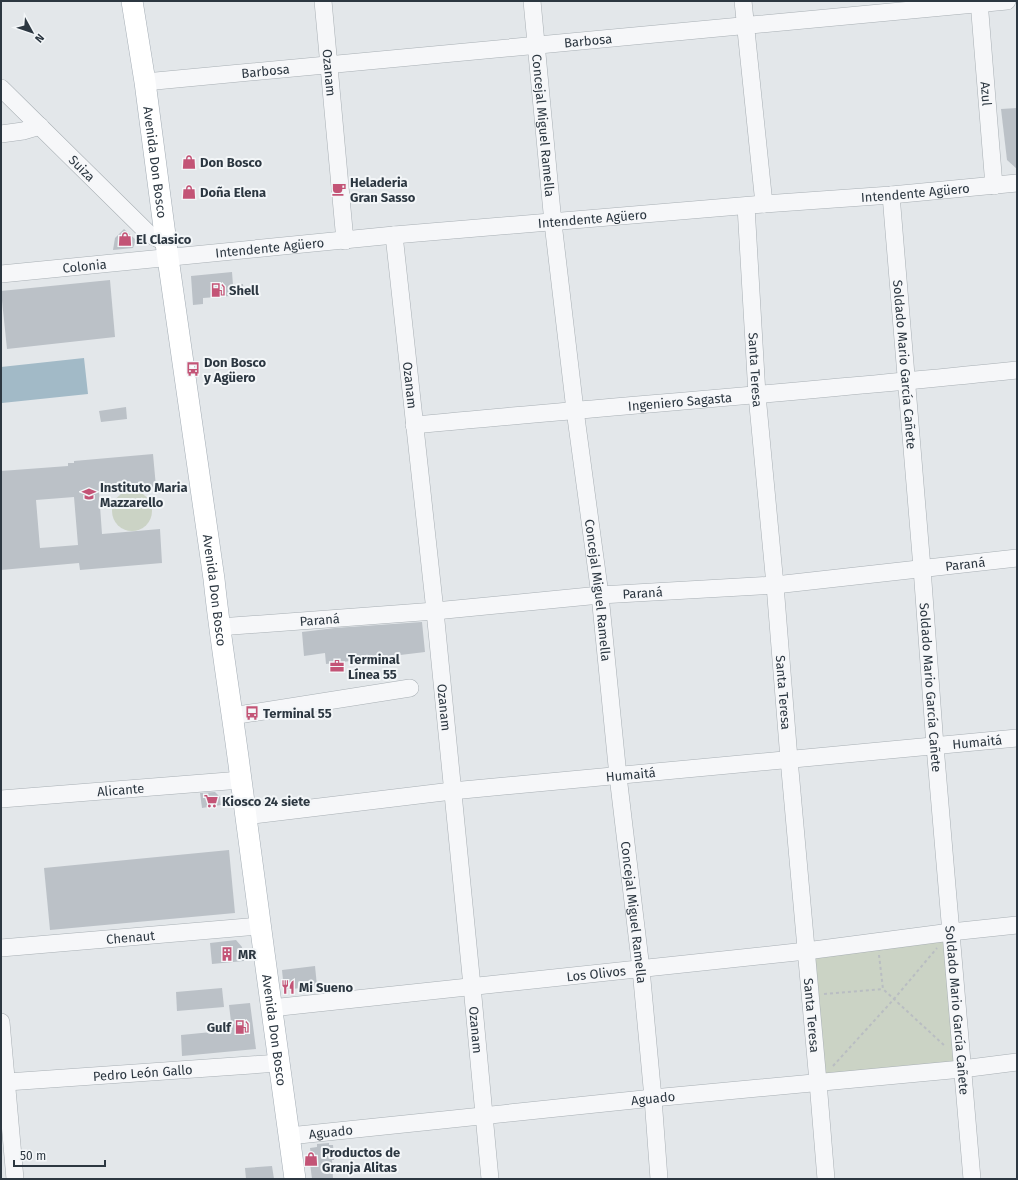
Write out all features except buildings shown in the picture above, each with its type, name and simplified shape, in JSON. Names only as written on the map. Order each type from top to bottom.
[{"type":"main road","name":"Avenida Don Bosco","points":[[132,1],[214,579],[219,627],[241,780],[294,1179]]},
{"type":"street","name":"Ozanam","points":[[323,1],[345,241]]},
{"type":"street","name":"Concejal Miguel Ramella","points":[[532,1],[553,223],[575,410],[600,595],[618,776],[641,969],[659,1179]]},
{"type":"street","points":[[743,1],[764,204]]},
{"type":"street","name":"Barbosa","points":[[144,82],[979,2],[1007,1]]},
{"type":"street","name":"Azul","points":[[979,2],[994,186]]},
{"type":"street","name":"Suiza","points":[[1,88],[167,251]]},
{"type":"street","points":[[1,134],[23,131],[40,126]]},
{"type":"street","name":"Intendente Agüero","points":[[167,251],[345,241],[394,235],[1017,184]]},
{"type":"street","name":"Soldado Mario García Cañete","points":[[891,195],[922,568],[935,746],[972,1179]]},
{"type":"street","name":"Santa Teresa","points":[[746,206],[757,395],[775,585],[788,760],[811,995],[826,1179]]},
{"type":"street","name":"Ozanam","points":[[394,235],[435,611],[490,1179]]},
{"type":"street","name":"Colonia","points":[[1,274],[167,251]]},
{"type":"street","name":"Ingeniero Sagasta","points":[[414,425],[906,382],[1017,370]]},
{"type":"street","name":"Paraná","points":[[219,627],[435,611],[600,595],[775,585],[1017,558]]},
{"type":"street","points":[[232,716],[410,688]]},
{"type":"street","name":"Humaitá","points":[[245,816],[452,791],[1017,738]]},
{"type":"street","name":"Alicante","points":[[1,799],[241,780]]},
{"type":"street","name":"Los Olivos","points":[[271,1008],[806,951],[1017,925]]},
{"type":"street","name":"Chenaut","points":[[1,948],[260,926]]},
{"type":"street","points":[[1,1022],[15,1179]]},
{"type":"street","name":"Aguado","points":[[289,1136],[818,1082],[962,1065],[1017,1062]]},
{"type":"street","name":"Pedro León Gallo","points":[[7,1082],[279,1064]]},
{"type":"path","points":[[818,1082],[894,999],[951,932]]},
{"type":"path","points":[[877,942],[883,989],[962,1065]]},
{"type":"path","points":[[811,995],[883,989]]},
{"type":"shaded area","points":[[132,491],[146,497],[152,511],[146,525],[132,531],[118,525],[112,511],[118,497]]},
{"type":"shaded area","points":[[951,932],[962,1069],[818,1082],[806,951]]},
{"type":"water","points":[[84,358],[88,394],[2,403],[1,405],[1,367]]},
{"type":"place","name":"Don Bosco","points":[[189,162]]},
{"type":"place","name":"Heladeria Gran Sasso","points":[[339,189]]},
{"type":"place","name":"Doña Elena","points":[[189,192]]},
{"type":"place","name":"El Clasico","points":[[125,239]]},
{"type":"place","name":"Shell","points":[[218,290]]},
{"type":"place","name":"Don Bosco y Agüero","points":[[193,369]]},
{"type":"place","name":"Instituto Maria Mazzarello","points":[[89,494]]},
{"type":"place","name":"Terminal Línea 55","points":[[337,666]]},
{"type":"place","name":"Terminal 55","points":[[252,713]]},
{"type":"place","name":"Kiosco 24 siete","points":[[211,801]]},
{"type":"place","name":"MR","points":[[227,954]]},
{"type":"place","name":"Mi Sueno","points":[[288,987]]},
{"type":"place","name":"Gulf","points":[[242,1027]]},
{"type":"place","name":"Productos de Granja Alitas","points":[[311,1159]]}]
